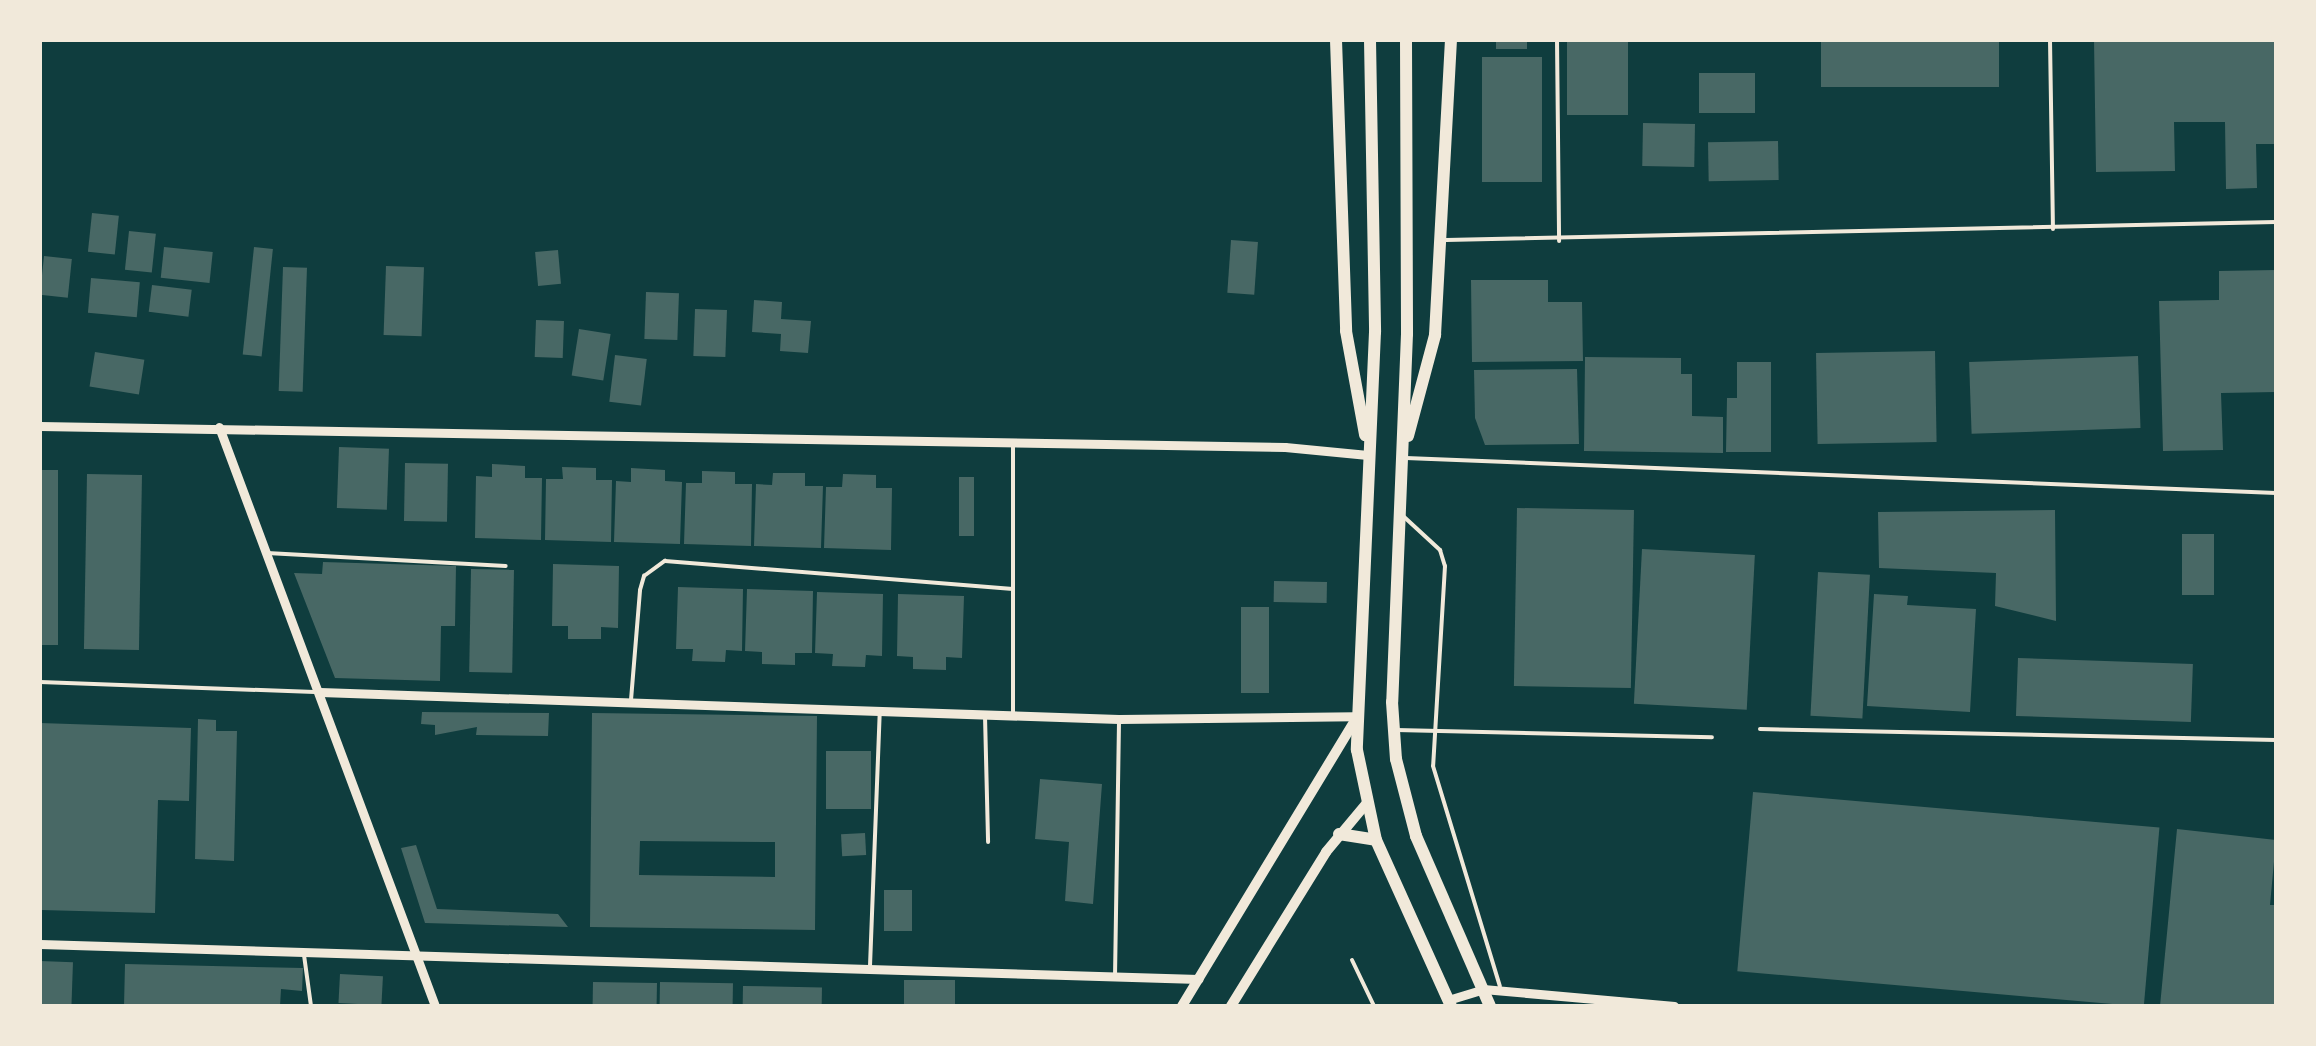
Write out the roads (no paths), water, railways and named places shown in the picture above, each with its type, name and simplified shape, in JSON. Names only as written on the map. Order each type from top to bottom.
[{"type":"main road","points":[[1336,40],[1346,332],[1368,453]]},
{"type":"main road","points":[[1370,40],[1375,332],[1354,719],[1366,804],[1376,840],[1449,1003]]},
{"type":"main road","points":[[1406,40],[1407,334],[1393,730],[1407,811],[1490,1006]]},
{"type":"main road","points":[[1402,455],[1435,335],[1450,40]]},
{"type":"main road","points":[[1339,834],[1376,840]]},
{"type":"street","points":[[40,426],[1285,447],[1368,453]]},
{"type":"street","points":[[219,427],[435,1006]]},
{"type":"street","points":[[320,692],[1119,719],[1354,719]]},
{"type":"street","points":[[1182,1006],[1354,719]]},
{"type":"street","points":[[1231,1006],[1339,834],[1366,804]]},
{"type":"street","points":[[40,944],[1198,979]]},
{"type":"street","points":[[1449,1003],[1483,989],[1674,1006]]},
{"type":"lane","points":[[1556,40],[1559,240]]},
{"type":"lane","points":[[2050,40],[2053,229]]},
{"type":"lane","points":[[1442,240],[2276,222]]},
{"type":"lane","points":[[1012,715],[1013,442]]},
{"type":"lane","points":[[1402,455],[2276,494]]},
{"type":"lane","points":[[1400,513],[1440,550],[1445,566],[1436,784],[1502,991]]},
{"type":"lane","points":[[267,553],[506,566]]},
{"type":"lane","points":[[631,702],[640,590],[644,576],[665,560],[1013,590]]},
{"type":"lane","points":[[40,682],[320,692]]},
{"type":"lane","points":[[870,969],[880,711]]},
{"type":"lane","points":[[984,714],[988,842]]},
{"type":"lane","points":[[1115,977],[1119,719]]},
{"type":"lane","points":[[1760,728],[2276,740]]},
{"type":"lane","points":[[1393,730],[1712,737]]},
{"type":"lane","points":[[303,950],[311,1006]]},
{"type":"lane","points":[[1352,960],[1374,1006]]}]
